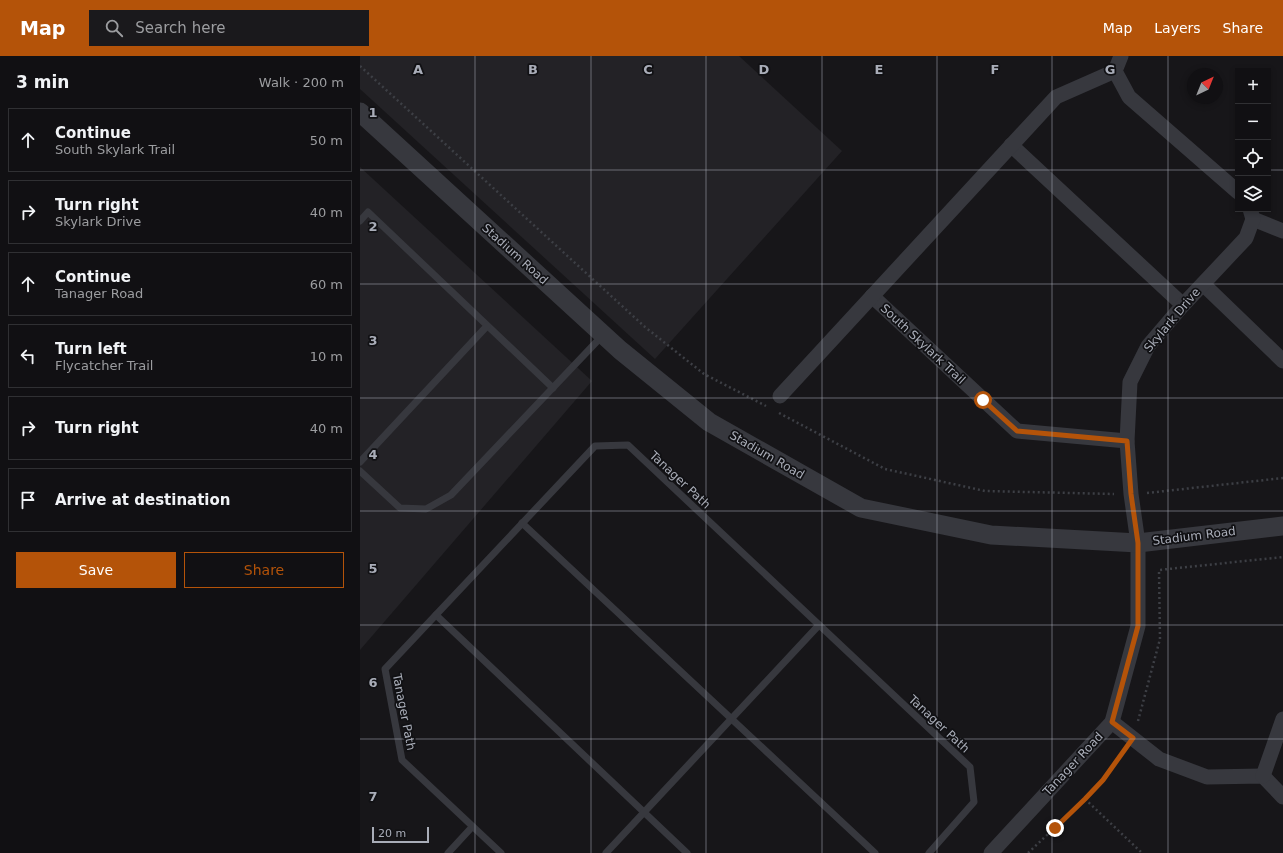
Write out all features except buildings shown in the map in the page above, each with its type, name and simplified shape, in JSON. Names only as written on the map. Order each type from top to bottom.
[{"type":"street","points":[[1121,56],[1115,71],[1130,97],[1235,189]]},
{"type":"street","name":"South Skylark Trail","points":[[780,396],[1056,97],[1115,71]]},
{"type":"street","name":"Stadium Road","points":[[360,112],[620,350],[709,422],[861,508],[991,535],[1138,543],[1283,526]]},
{"type":"street","points":[[1011,145],[1184,305]]},
{"type":"street","points":[[1251,214],[1283,231]]},
{"type":"street","name":"Skylark Drive","points":[[1138,543],[1131,494],[1127,441],[1130,382],[1148,346],[1246,238],[1251,214]]},
{"type":"street","points":[[1203,284],[1283,361]]},
{"type":"street","name":"South Skylark Trail","points":[[872,296],[1017,431],[1127,441]]},
{"type":"street","name":"Tanager Road","points":[[991,853],[1112,722],[1138,626],[1138,543]]},
{"type":"street","points":[[1262,776],[1283,719]]},
{"type":"street","points":[[1112,722],[1159,759],[1207,777],[1262,776],[1283,797]]},
{"type":"lane","points":[[360,221],[368,212],[553,388]]},
{"type":"lane","points":[[360,462],[487,326]]},
{"type":"lane","points":[[360,471],[400,508],[426,509],[452,495],[603,334]]},
{"type":"lane","name":"Tanager Path","points":[[500,853],[402,760],[385,670],[595,446],[628,445],[970,768],[974,802],[929,853]]},
{"type":"lane","points":[[522,523],[875,853]]},
{"type":"lane","points":[[436,615],[687,853]]},
{"type":"lane","points":[[606,853],[819,625]]},
{"type":"lane","points":[[448,853],[472,827]]},
{"type":"path","points":[[1028,853],[1103,780],[1133,738],[1160,639],[1159,570],[1283,557]]},
{"type":"path","points":[[1085,799],[1142,853]]},
{"type":"shaded area","points":[[360,56],[739,56],[842,151],[655,359],[360,89]]},
{"type":"shaded area","points":[[360,167],[592,381],[360,650]]},
{"type":"route","points":[[983,400],[1017,431],[1127,441],[1131,494],[1138,543],[1138,626],[1112,722],[1133,738],[1103,780],[1055,828]]}]
